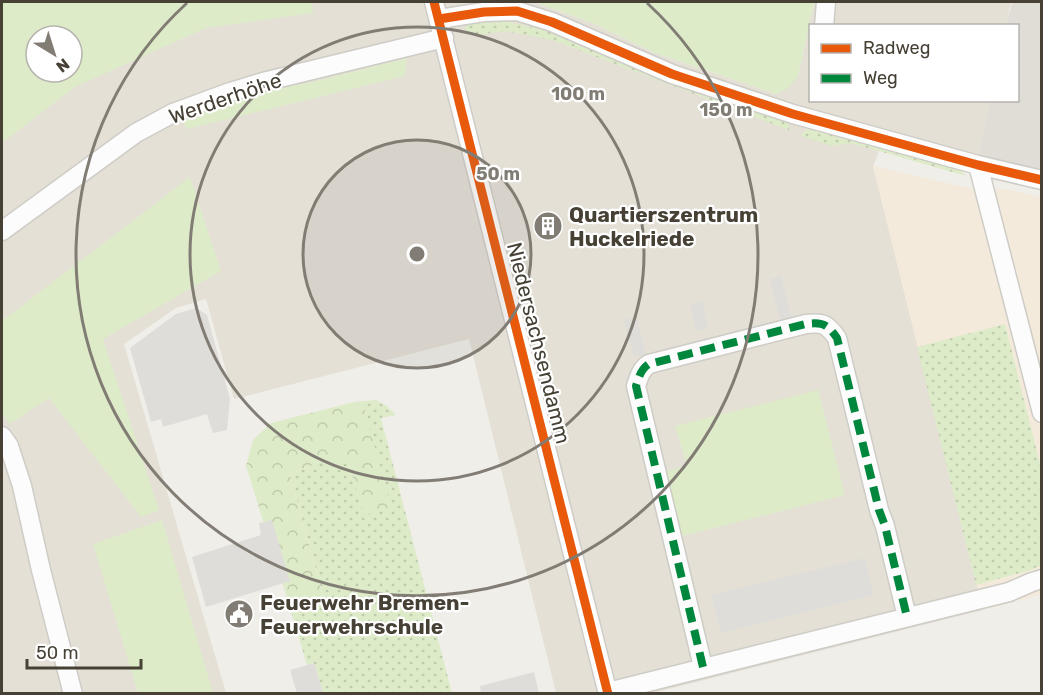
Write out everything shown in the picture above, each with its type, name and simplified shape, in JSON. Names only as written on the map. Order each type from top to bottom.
[{"type":"street","points":[[824,24],[826,2]]},
{"type":"street","points":[[436,10],[517,11],[552,22],[672,74],[807,109],[978,165],[1041,180]]},
{"type":"street","name":"Niedersachsendamm","points":[[436,10],[608,693],[703,667],[1009,592],[1041,579]]},
{"type":"street","name":"Werderhöhe","points":[[2,231],[136,133],[173,113],[264,82],[444,38]]},
{"type":"street","points":[[978,165],[1041,413]]},
{"type":"street","points":[[703,667],[636,386],[641,371],[649,364],[806,324],[822,323],[830,328],[837,338],[908,617]]},
{"type":"street","points":[[2,436],[9,446],[22,486],[73,693]]},
{"type":"shaded area","points":[[2,2],[534,2],[590,22],[655,53],[776,94],[798,76],[809,25],[809,102],[990,102],[978,158],[887,132],[873,166],[983,610],[653,693],[556,693],[469,339],[234,399],[206,299],[176,308],[124,344],[226,693],[2,693]]},
{"type":"shaded area","points":[[814,2],[1011,2],[1006,24],[809,24]]},
{"type":"shaded area","points":[[1012,2],[1041,2],[1041,170],[978,158],[990,102],[1019,102],[1019,24],[1006,24]]},
{"type":"shaded area","points":[[873,166],[973,189],[1005,189],[1041,197],[1041,595],[983,610]]},
{"type":"shaded area","points":[[781,276],[791,317],[780,320],[770,279]]},
{"type":"shaded area","points":[[702,301],[708,328],[696,331],[690,304]]},
{"type":"shaded area","points":[[196,308],[207,315],[230,399],[227,430],[213,433],[207,414],[163,427],[161,419],[151,422],[130,348],[176,314]]},
{"type":"shaded area","points":[[636,316],[646,354],[634,357],[624,320]]},
{"type":"shaded area","points":[[272,520],[290,581],[206,607],[192,557],[261,535],[259,523]]},
{"type":"shaded area","points":[[865,558],[874,595],[721,633],[711,595]]},
{"type":"shaded area","points":[[314,663],[323,693],[297,693],[290,670]]},
{"type":"shaded area","points":[[534,672],[539,693],[481,693],[480,686]]},
{"type":"green space","points":[[2,2],[312,2],[313,13],[206,28],[84,83],[84,24],[24,24],[24,84],[82,84],[2,143]]},
{"type":"green space","points":[[534,2],[814,2],[798,76],[788,88],[776,94],[655,53],[590,22]]},
{"type":"green space","points":[[479,21],[509,22],[555,33],[788,119],[789,130],[552,40],[506,31],[476,35],[466,31],[465,25]]},
{"type":"green space","points":[[407,58],[405,76],[187,129],[180,117],[276,87],[308,83]]},
{"type":"green space","points":[[809,126],[961,171],[966,176],[851,143],[832,146],[801,136]]},
{"type":"green space","points":[[190,177],[221,271],[103,339],[159,510],[141,517],[49,398],[10,424],[2,413],[2,321]]},
{"type":"green space","points":[[1005,324],[1041,468],[1041,565],[1031,570],[976,585],[917,347]]},
{"type":"green space","points":[[818,390],[845,495],[682,536],[665,472],[687,465],[675,426]]},
{"type":"green space","points":[[376,400],[396,415],[381,418],[452,693],[323,693],[314,663],[307,665],[289,605],[324,599],[290,474],[318,463],[348,463],[365,514],[365,410],[354,402]]},
{"type":"green space","points":[[354,402],[365,410],[391,507],[365,515],[348,463],[318,463],[290,474],[324,600],[289,605],[246,466],[253,440],[271,423]]},
{"type":"green space","points":[[162,520],[213,693],[138,693],[93,544]]},
{"type":"marked path","points":[[703,667],[636,386],[639,376],[649,364],[806,324],[824,325],[837,338],[907,617]]},
{"type":"cycle path","points":[[434,2],[608,694]]},
{"type":"cycle path","points":[[439,19],[484,12],[517,11],[552,22],[672,74],[793,114],[978,165],[1042,180]]},
{"type":"place","name":"Quartierszentrum Huckelriede","points":[[548,226]]},
{"type":"place","name":"Feuerwehr Bremen- Feuerwehrschule","points":[[239,614]]}]
